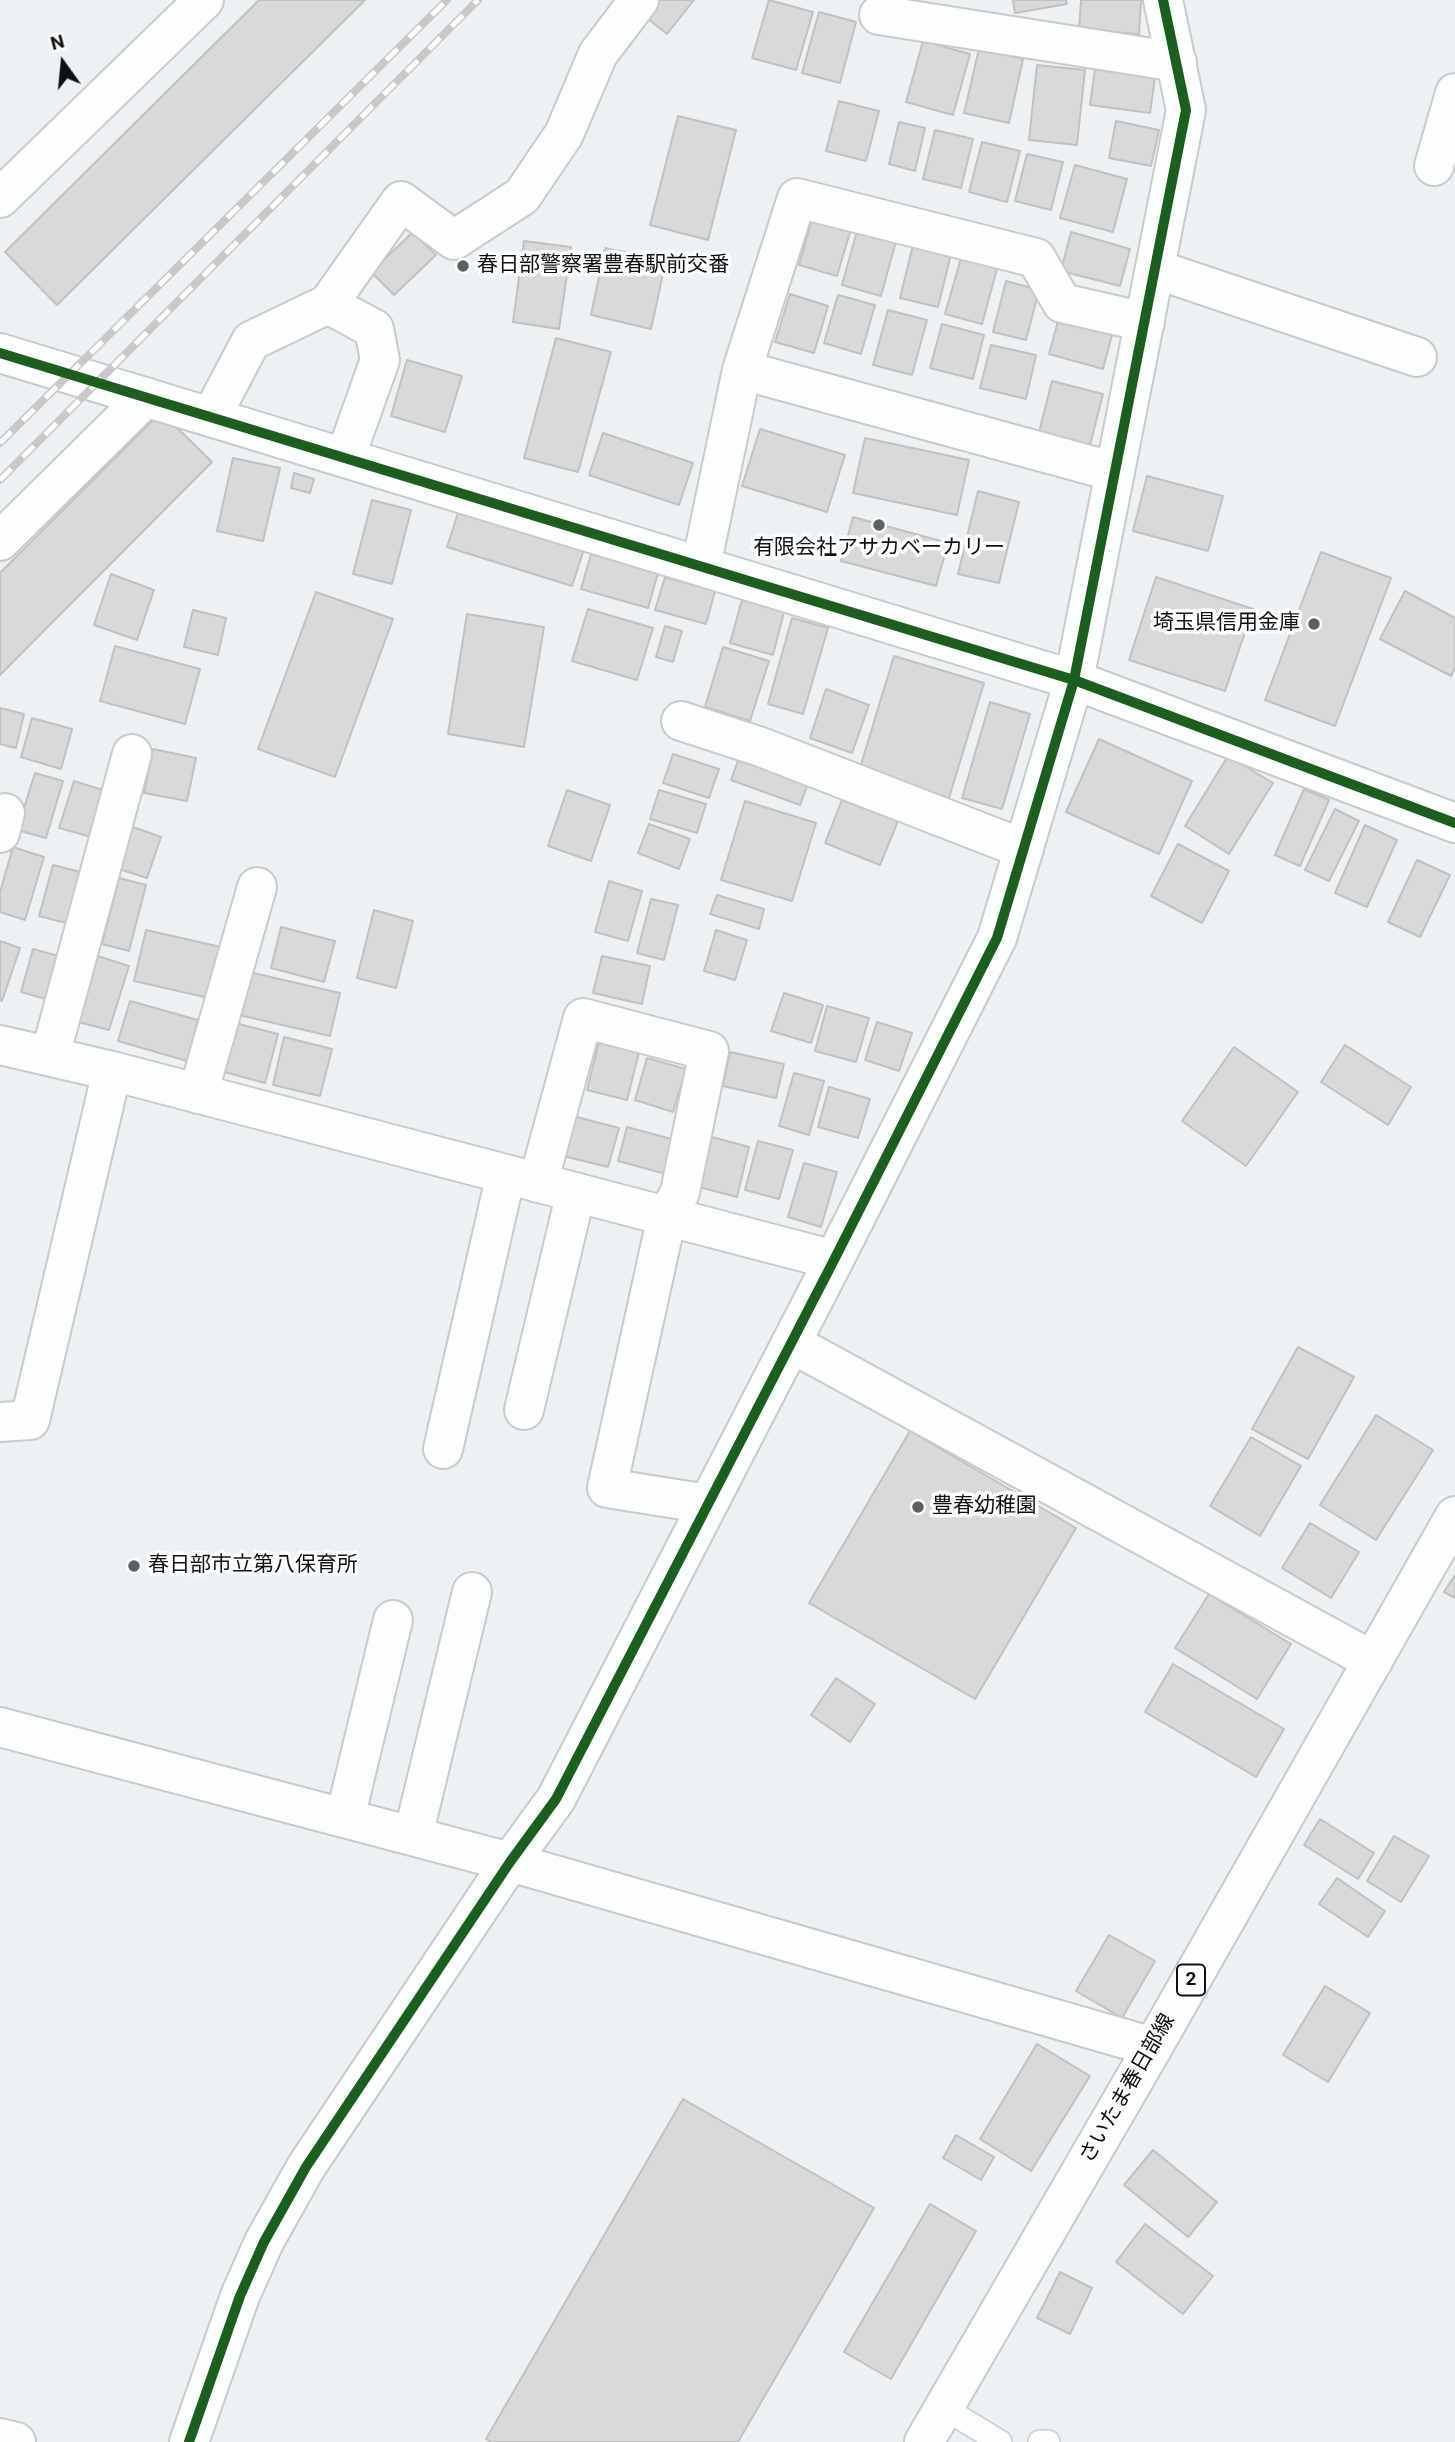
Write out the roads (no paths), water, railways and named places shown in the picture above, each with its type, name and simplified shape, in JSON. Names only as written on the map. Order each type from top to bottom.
[{"type":"street","points":[[0,198],[204,0]]},
{"type":"street","points":[[211,417],[251,341],[328,303],[401,201],[454,240],[522,196],[564,134],[598,54],[639,0]]},
{"type":"street","points":[[189,2442],[240,2296],[270,2231],[306,2167],[510,1862],[556,1799],[997,938],[1074,680],[1186,110],[1163,0]]},
{"type":"street","points":[[879,15],[1177,62]]},
{"type":"street","points":[[1434,166],[1455,93]]},
{"type":"street","points":[[701,566],[743,370],[797,198],[1036,258],[1062,303],[1145,322]]},
{"type":"street","points":[[1155,269],[1418,357]]},
{"type":"street","points":[[328,303],[374,328],[380,360],[345,458]]},
{"type":"street","points":[[0,353],[1074,680],[1455,823]]},
{"type":"street","points":[[743,370],[1115,472]]},
{"type":"street","points":[[0,541],[146,397]]},
{"type":"street","points":[[681,721],[761,747],[1024,849]]},
{"type":"street","points":[[50,1056],[132,754]]},
{"type":"street","points":[[198,1094],[257,887]]},
{"type":"street","points":[[443,1449],[522,1179],[583,1018],[709,1051],[680,1192],[667,1216],[607,1488],[708,1504]]},
{"type":"street","points":[[0,1045],[112,1071],[834,1260]]},
{"type":"street","points":[[0,1422],[30,1420],[112,1071]]},
{"type":"street","points":[[524,1410],[576,1192]]},
{"type":"street","points":[[791,1343],[1373,1661]]},
{"type":"street","name":"さいたま春日部線","points":[[924,2442],[1153,2047],[1455,1516]]},
{"type":"street","points":[[413,1836],[472,1592]]},
{"type":"street","points":[[345,1818],[393,1620]]},
{"type":"street","points":[[0,1727],[510,1862],[1153,2047]]},
{"type":"street","points":[[0,2438],[16,2442]]},
{"type":"lane","points":[[944,2408],[1000,2442]]},
{"type":"lane","points":[[1040,2442],[1048,2442]]},
{"type":"railway","points":[[0,443],[447,0]]},
{"type":"railway","points":[[0,480],[478,0]]},
{"type":"place","name":"春日部警察署豊春駅前交番","points":[[463,266]]},
{"type":"place","name":"有限会社アサカベーカリー","points":[[879,525]]},
{"type":"place","name":"埼玉県信用金庫","points":[[1314,624]]},
{"type":"place","name":"豊春幼稚園","points":[[918,1507]]},
{"type":"place","name":"春日部市立第八保育所","points":[[134,1566]]}]
